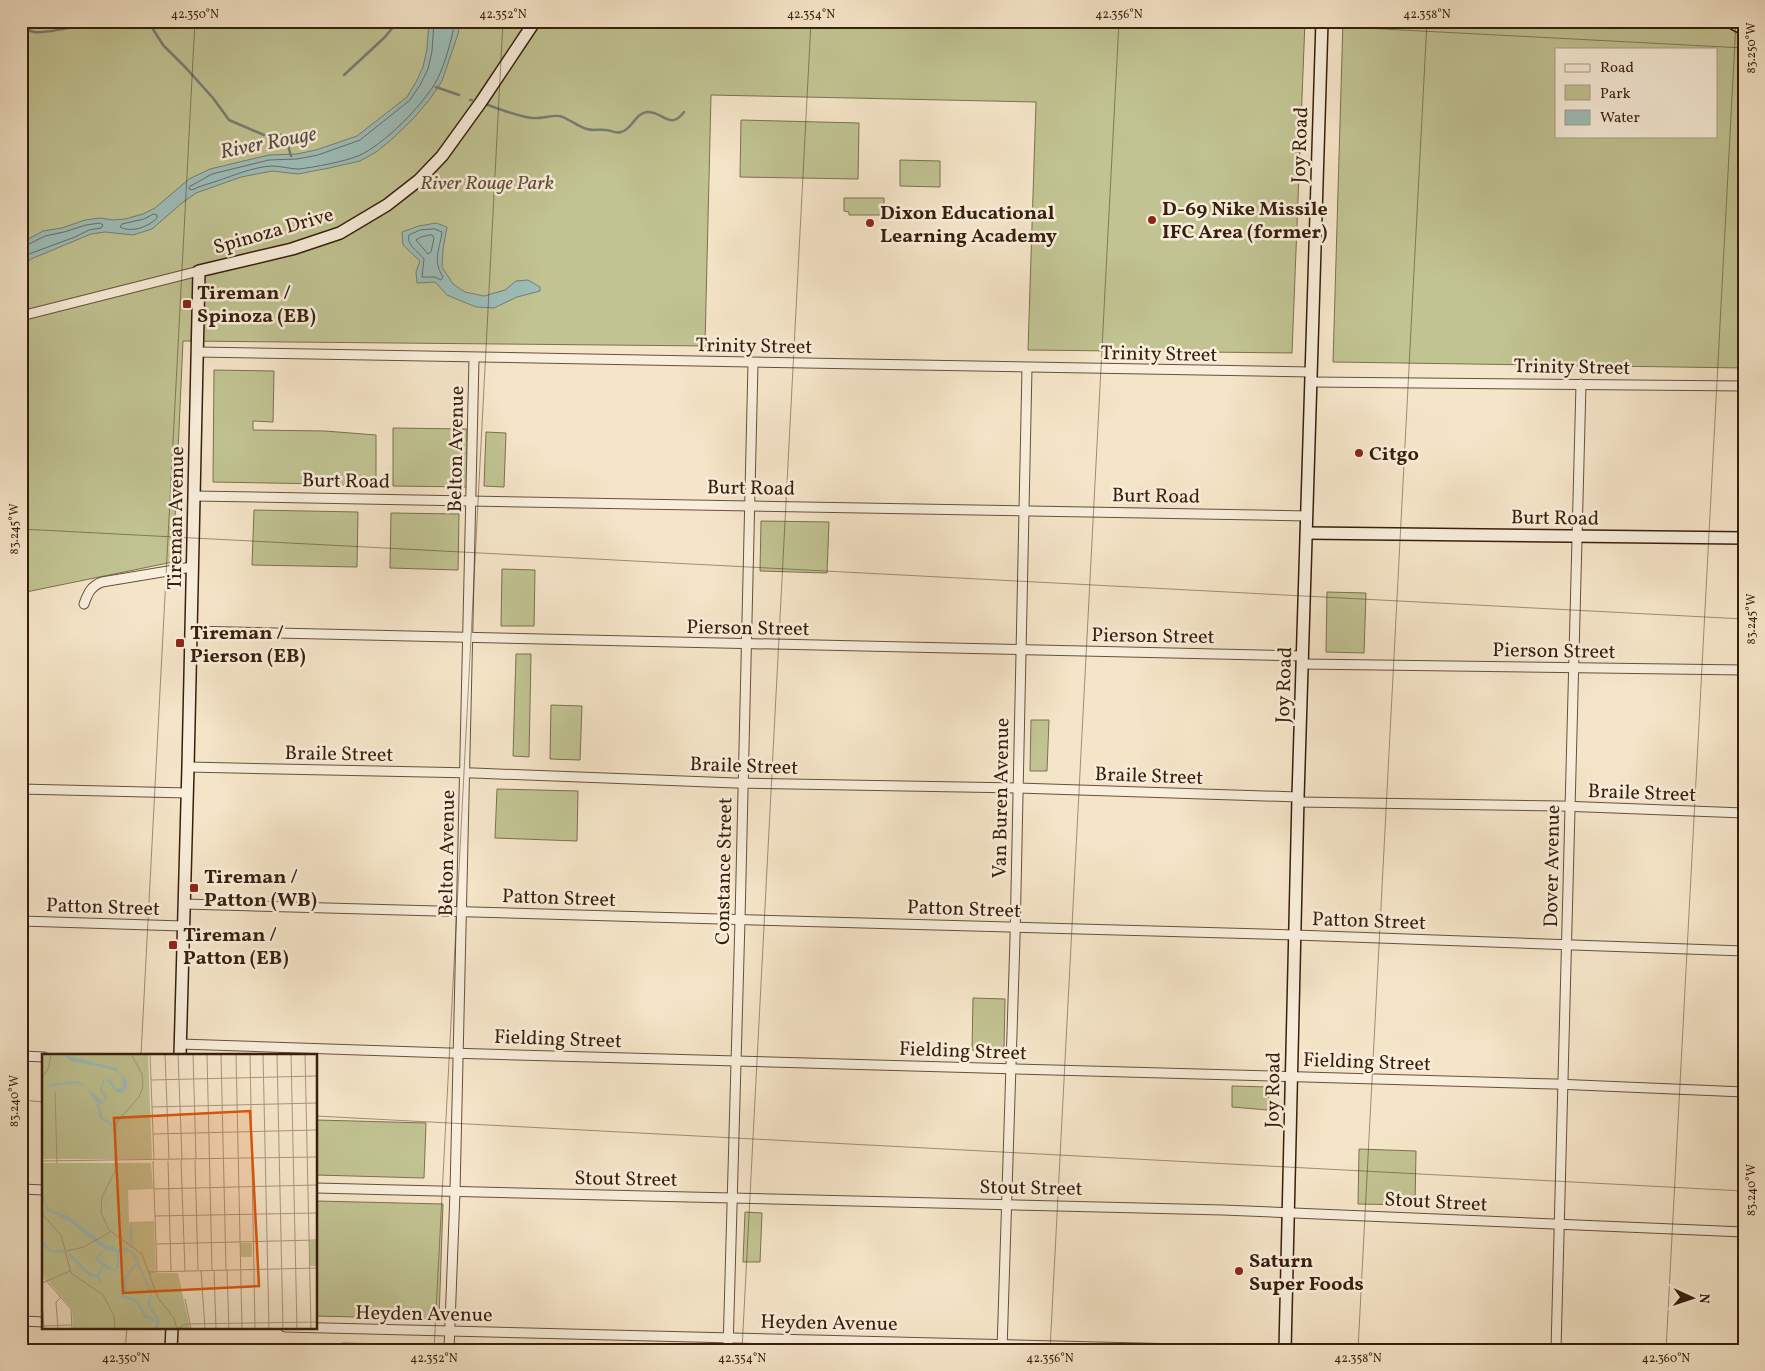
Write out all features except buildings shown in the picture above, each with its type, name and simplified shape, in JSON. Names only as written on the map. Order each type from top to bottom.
[{"type":"street","name":"Spinoza Drive","points":[[21,316],[292,248],[340,232],[387,206],[419,180],[442,156],[535,21]]},
{"type":"street","name":"Joy Road","points":[[1285,1350],[1298,799],[1322,21]]},
{"type":"street","points":[[1729,21],[1744,29]]},
{"type":"street","name":"Tireman Avenue","points":[[187,793],[199,271]]},
{"type":"street","name":"Trinity Street","points":[[197,352],[1027,368],[1581,384],[1744,386]]},
{"type":"street","name":"Belton Avenue","points":[[449,1350],[455,1192],[474,358]]},
{"type":"street","name":"Constance Street","points":[[728,1350],[753,363]]},
{"type":"street","name":"Van Buren Avenue","points":[[1002,1347],[1011,1069],[1027,368]]},
{"type":"street","name":"Dover Avenue","points":[[1556,1350],[1581,384]]},
{"type":"street","name":"Burt Road","points":[[194,496],[1307,516]]},
{"type":"street","name":"Burt Road","points":[[1306,533],[1744,538]]},
{"type":"street","points":[[84,604],[87,594],[93,586],[102,582],[192,567]]},
{"type":"street","name":"Pierson Street","points":[[191,631],[1021,650],[1573,668],[1744,670]]},
{"type":"street","name":"Braile Street","points":[[188,767],[465,773],[743,783],[1018,788],[1744,813]]},
{"type":"street","points":[[21,789],[187,793],[180,1049]]},
{"type":"street","name":"Patton Street","points":[[184,904],[1295,935],[1744,951]]},
{"type":"street","name":"Patton Street","points":[[21,921],[184,926]]},
{"type":"street","name":"Fielding Street","points":[[180,1049],[458,1053],[1292,1076],[1744,1092]]},
{"type":"street","points":[[21,1056],[42,1056]]},
{"type":"street","name":"Stout Street","points":[[318,1188],[1288,1212],[1744,1232]]},
{"type":"street","points":[[21,1189],[42,1190]]},
{"type":"street","points":[[21,1321],[42,1322]]},
{"type":"street","points":[[171,1350],[172,1328]]},
{"type":"street","name":"Heyden Avenue","points":[[318,1328],[728,1337],[1002,1347],[1222,1350]]},
{"type":"green space","name":"River Rouge Park","points":[[21,21],[1305,21],[1292,353],[1028,350],[1036,102],[711,95],[705,345],[712,346],[183,341],[173,562],[21,593]]},
{"type":"green space","points":[[1343,21],[1744,21],[1744,368],[1333,362]]},
{"type":"green space","points":[[741,120],[859,123],[858,179],[740,177]]},
{"type":"green space","points":[[900,160],[940,161],[940,187],[900,186]]},
{"type":"green space","points":[[844,198],[884,198],[884,215],[849,215],[849,212],[844,211]]},
{"type":"green space","points":[[214,370],[274,371],[273,422],[253,421],[253,430],[325,431],[376,435],[376,487],[213,482]]},
{"type":"green space","points":[[393,428],[467,429],[467,487],[393,486]]},
{"type":"green space","points":[[486,432],[506,433],[504,487],[484,486]]},
{"type":"green space","points":[[254,510],[358,512],[357,567],[252,565]]},
{"type":"green space","points":[[391,513],[459,514],[458,570],[390,568]]},
{"type":"green space","points":[[761,521],[829,522],[827,573],[760,571]]},
{"type":"green space","points":[[502,569],[535,570],[534,626],[501,626]]},
{"type":"green space","points":[[1327,592],[1366,593],[1364,653],[1326,652]]},
{"type":"green space","points":[[516,654],[531,654],[529,757],[513,756]]},
{"type":"green space","points":[[551,705],[582,706],[580,760],[550,759]]},
{"type":"green space","points":[[1031,720],[1049,720],[1047,771],[1030,771]]},
{"type":"green space","points":[[497,789],[578,791],[577,841],[495,838]]},
{"type":"green space","points":[[973,998],[1005,999],[1004,1051],[972,1050]]},
{"type":"green space","points":[[1232,1086],[1269,1087],[1268,1110],[1232,1107]]},
{"type":"green space","points":[[318,1120],[426,1123],[424,1178],[318,1175]]},
{"type":"green space","points":[[1359,1149],[1416,1151],[1415,1205],[1358,1204]]},
{"type":"green space","points":[[318,1201],[443,1204],[439,1319],[318,1316]]},
{"type":"green space","points":[[745,1212],[762,1213],[760,1262],[743,1262]]},
{"type":"green space","points":[[342,1343],[436,1345],[436,1350],[342,1350]]},
{"type":"water","points":[[429,21],[460,21],[458,34],[442,81],[413,119],[376,152],[360,161],[298,174],[272,171],[241,177],[196,193],[152,229],[133,235],[105,232],[91,234],[31,259],[21,267],[21,243],[43,231],[62,228],[85,220],[100,218],[125,219],[143,214],[155,208],[189,179],[210,169],[269,155],[297,154],[316,150],[357,136],[407,97],[423,67],[427,49]]},
{"type":"water","points":[[436,223],[447,227],[442,267],[453,284],[465,292],[484,296],[505,290],[516,281],[528,280],[540,287],[540,291],[517,297],[494,308],[476,307],[447,295],[435,282],[417,283],[416,272],[420,261],[403,245],[402,232]]},
{"type":"waterway","points":[[21,22],[30,31],[40,32],[102,21]]},
{"type":"waterway","name":"River Rouge","points":[[148,21],[163,45],[213,98],[229,120],[264,135],[285,135],[291,156]]},
{"type":"waterway","points":[[344,75],[385,37],[398,21]]},
{"type":"waterway","points":[[436,87],[459,95]]},
{"type":"waterway","points":[[485,104],[526,117],[559,116],[587,129],[608,130],[617,133],[625,131],[643,113],[653,112],[666,119],[675,120],[684,112]]},
{"type":"place","name":"D-69 Nike Missile IFC Area (former)","points":[[1152,220]]},
{"type":"place","name":"Dixon Educational Learning Academy","points":[[870,223]]},
{"type":"place","name":"Tireman / Spinoza (EB)","points":[[187,304]]},
{"type":"place","name":"Citgo","points":[[1359,453]]},
{"type":"place","name":"Tireman / Pierson (EB)","points":[[180,643]]},
{"type":"place","name":"Tireman / Patton (WB)","points":[[194,888]]},
{"type":"place","name":"Tireman / Patton (EB)","points":[[173,945]]},
{"type":"place","name":"Saturn Super Foods","points":[[1239,1271]]}]
